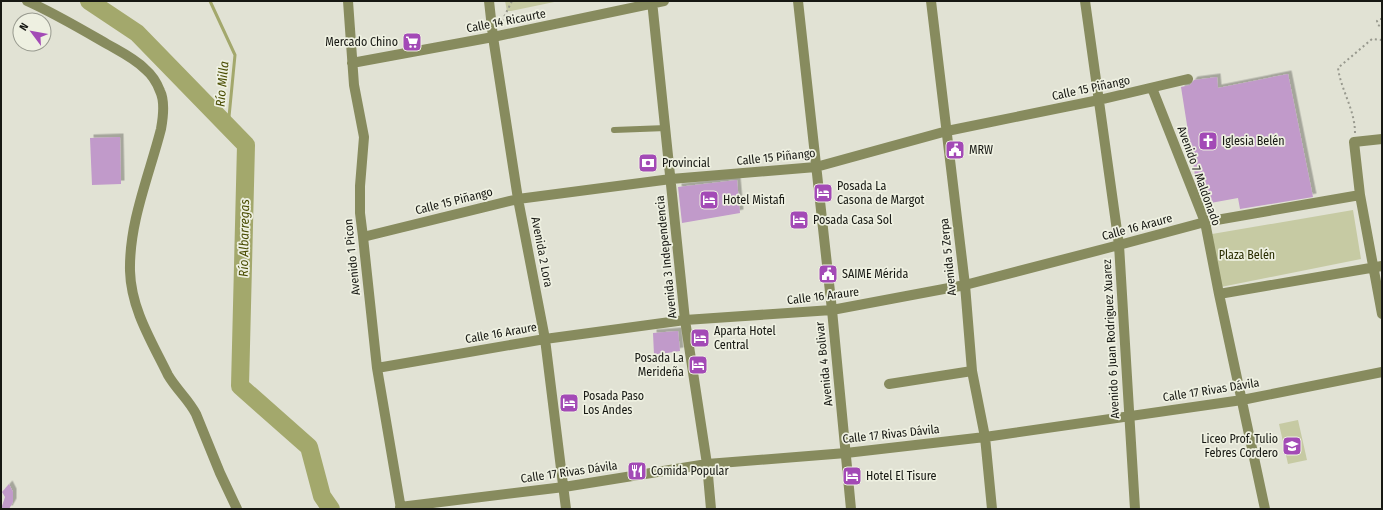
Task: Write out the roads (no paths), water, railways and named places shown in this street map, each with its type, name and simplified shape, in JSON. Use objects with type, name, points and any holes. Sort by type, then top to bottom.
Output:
[{"type":"street","points":[[27,1],[81,29],[126,55],[145,69],[161,93],[163,106],[161,128],[138,208],[132,241],[130,271],[132,293],[139,316],[168,375],[173,384],[192,406],[237,509]]},
{"type":"street","name":"Avenido 1 Picon","points":[[348,1],[355,94],[364,137],[360,186],[360,213],[377,368],[400,508]]},
{"type":"street","name":"Avenida 2 Lora","points":[[489,1],[493,37],[518,199],[545,339],[566,509]]},
{"type":"street","name":"Calle 14 Ricaurte","points":[[352,63],[493,37],[653,2],[664,1]]},
{"type":"street","name":"Avenida 4 Bolivar","points":[[798,1],[832,310],[851,509]]},
{"type":"street","name":"Avenida 5 Zerpa","points":[[931,1],[965,285],[972,371],[985,437],[992,509]]},
{"type":"street","name":"Avenido 6 Juan Rodriguez Xuarez","points":[[1085,1],[1119,245],[1135,509]]},
{"type":"street","name":"Avenida 3 Independencia","points":[[653,2],[685,320],[707,464],[711,509]]},
{"type":"street","name":"Calle 15 Piñango","points":[[363,237],[518,199],[671,179],[816,167],[947,132],[1099,100],[1188,79]]},
{"type":"street","name":"Avenido 7 Maldonado","points":[[1152,88],[1205,222],[1219,294],[1266,509]]},
{"type":"street","points":[[1382,138],[1354,142],[1360,195],[1378,267],[1382,314]]},
{"type":"street","name":"Calle 16 Araure","points":[[377,368],[545,339],[685,320],[832,310],[965,285],[1205,222],[1360,195]]},
{"type":"street","points":[[1219,294],[1378,267]]},
{"type":"street","points":[[889,384],[972,371]]},
{"type":"street","name":"Calle 17 Rivas Dávila","points":[[400,508],[564,487],[707,464],[846,453],[985,437],[1242,400],[1382,372]]},
{"type":"lane","points":[[614,130],[666,128]]},
{"type":"waterway","name":"Río Albarregas","points":[[89,1],[137,33],[246,145],[240,386],[309,447],[322,496],[331,509]]},
{"type":"waterway","name":"Río Milla","points":[[210,1],[235,55],[228,127]]},
{"type":"place","name":"Mercado Chino","points":[[412,42]]},
{"type":"place","name":"Iglesia Belén","points":[[1208,141]]},
{"type":"place","name":"MRW","points":[[955,150]]},
{"type":"place","name":"Provincial","points":[[648,163]]},
{"type":"place","name":"Posada La Casona de Margot","points":[[823,193]]},
{"type":"place","name":"Hotel Mistafi","points":[[709,200]]},
{"type":"place","name":"Posada Casa Sol","points":[[799,220]]},
{"type":"place","name":"SAIME Mérida","points":[[828,274]]},
{"type":"place","name":"Aparta Hotel Central","points":[[700,338]]},
{"type":"place","name":"Posada La Merideña","points":[[698,365]]},
{"type":"place","name":"Posada Paso Los Andes","points":[[569,403]]},
{"type":"place","name":"Liceo Prof. Tulio Febres Cordero","points":[[1292,446]]},
{"type":"place","name":"Comida Popular","points":[[637,471]]},
{"type":"place","name":"Hotel El Tisure","points":[[852,476]]},
{"type":"park label","name":"Plaza Belén","points":[[1247,255]]}]
